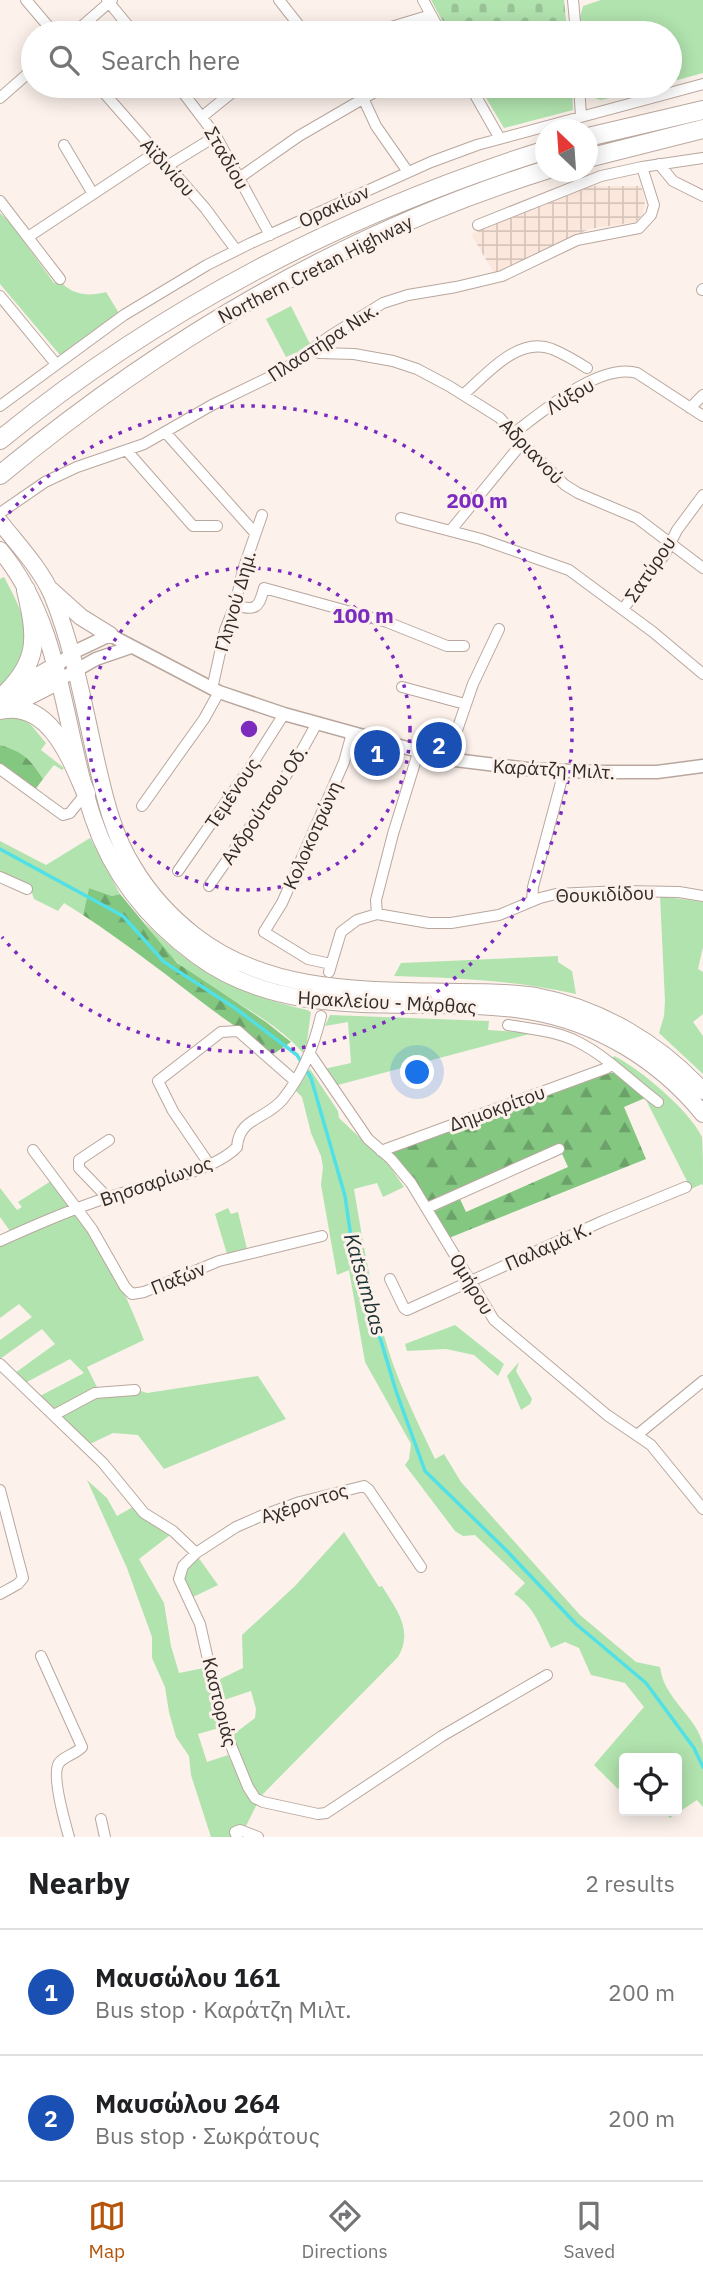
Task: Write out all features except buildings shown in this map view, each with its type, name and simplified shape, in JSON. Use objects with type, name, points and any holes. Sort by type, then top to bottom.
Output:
[{"type":"highway","points":[[598,134],[703,110]]},
{"type":"highway","points":[[598,155],[703,130]]},
{"type":"highway","name":"Northern Cretan Highway","points":[[0,440],[103,362],[178,313],[263,267],[424,193],[535,154]]},
{"type":"highway","name":"Northern Cretan Highway","points":[[0,475],[107,391],[250,298],[407,222],[472,195],[535,173]]},
{"type":"highway","points":[[1,702],[20,678],[33,652],[35,631],[26,590]]},
{"type":"highway","points":[[1,702],[57,673]]},
{"type":"highway","points":[[1,702],[26,710],[54,731],[86,793]]},
{"type":"main road","points":[[0,522],[48,586],[81,617],[110,635]]},
{"type":"main road","name":"Ηρακλείου - Μάρθας","points":[[0,551],[26,590],[39,620],[57,673],[93,818],[107,852],[135,898],[168,933],[197,957],[222,972],[264,990],[311,1001],[500,1008],[553,1016],[589,1028],[626,1048],[668,1078],[703,1114]]},
{"type":"main road","name":"Ηρακλείου - Μάρθας","points":[[48,586],[76,671],[110,811],[128,858],[168,911],[193,934],[213,949],[262,972],[310,985],[519,994],[569,1005],[610,1021],[653,1047],[674,1062],[703,1091]]},
{"type":"street","points":[[26,0],[44,21]]},
{"type":"street","points":[[279,0],[296,21]]},
{"type":"street","points":[[423,0],[434,21]]},
{"type":"street","points":[[87,21],[109,1],[125,21]]},
{"type":"street","points":[[575,1],[576,21]]},
{"type":"street","points":[[411,21],[431,15]]},
{"type":"street","points":[[2,92],[21,78]]},
{"type":"street","name":"Ορακίων","points":[[682,90],[703,84]]},
{"type":"street","name":"Αϊδινίου","points":[[108,98],[205,208],[236,250]]},
{"type":"street","name":"Σταδίου","points":[[188,98],[216,136],[270,235]]},
{"type":"street","points":[[202,116],[225,98]]},
{"type":"street","points":[[239,178],[299,136],[363,98],[376,126],[408,172]]},
{"type":"street","points":[[477,98],[499,138]]},
{"type":"street","points":[[580,98],[581,116]]},
{"type":"street","name":"Ορακίων","points":[[0,406],[124,315],[236,250],[408,172],[499,138],[650,98]]},
{"type":"street","points":[[167,166],[216,136]]},
{"type":"street","points":[[64,145],[93,194]]},
{"type":"street","points":[[29,237],[155,153]]},
{"type":"street","points":[[478,225],[593,179],[642,167],[703,158]]},
{"type":"street","points":[[659,164],[673,181],[703,196]]},
{"type":"street","name":"Πλαστήρα Νικ.","points":[[0,513],[23,495],[54,478],[77,467],[128,452],[212,405],[282,371],[359,317],[393,299],[502,276],[577,240],[641,226],[651,215],[654,205],[642,167]]},
{"type":"street","points":[[0,201],[60,279]]},
{"type":"street","points":[[0,296],[56,364]]},
{"type":"street","points":[[464,394],[507,357],[527,347],[552,349],[587,368]]},
{"type":"street","name":"Αδριανού","points":[[312,350],[319,354],[373,357],[402,363],[464,394],[494,412],[572,491],[631,515],[703,568]]},
{"type":"street","name":"Λύξου","points":[[514,433],[579,387],[626,371],[637,373],[703,416]]},
{"type":"street","points":[[690,408],[703,395]]},
{"type":"street","points":[[166,433],[255,533]]},
{"type":"street","points":[[451,530],[522,443]]},
{"type":"street","points":[[128,452],[193,526],[217,526]]},
{"type":"street","name":"Σατύρου","points":[[623,609],[665,554],[677,530],[703,495]]},
{"type":"street","name":"Γληνού Δημ.","points":[[142,806],[204,719],[215,690],[225,630],[236,605],[243,570],[262,514]]},
{"type":"street","points":[[401,517],[451,530],[565,567],[623,609],[703,674]]},
{"type":"street","points":[[236,605],[254,608],[261,601],[264,588],[387,622],[447,646],[464,646]]},
{"type":"street","points":[[447,760],[466,704],[499,629]]},
{"type":"street","points":[[57,673],[71,653],[110,635]]},
{"type":"street","name":"Καράτζη Μιλτ.","points":[[110,635],[215,690],[284,714],[447,760],[564,771],[648,772],[703,766]]},
{"type":"street","points":[[57,673],[76,671],[116,650],[131,647]]},
{"type":"street","points":[[402,687],[466,704]]},
{"type":"street","name":"Τεμένους","points":[[178,871],[284,714]]},
{"type":"street","name":"Ανδρούτσου Οδ.","points":[[209,886],[296,761],[317,723]]},
{"type":"street","name":"Κολοκοτρώνη","points":[[352,733],[344,762],[314,832],[282,903],[264,932],[308,959],[330,968],[338,939],[344,929],[357,920],[376,914]]},
{"type":"street","points":[[376,914],[379,887],[418,753]]},
{"type":"street","points":[[0,769],[63,815],[70,813],[86,793]]},
{"type":"street","points":[[532,901],[533,887],[564,771]]},
{"type":"street","points":[[0,877],[27,889]]},
{"type":"street","name":"Θουκιδίδου","points":[[376,914],[429,923],[451,923],[499,915],[556,894],[621,891],[679,892],[703,896]]},
{"type":"street","name":"Βησσαρίωνος","points":[[0,1241],[77,1208],[225,1157],[234,1150],[242,1128],[275,1109],[297,1079],[308,1057],[321,1016]]},
{"type":"street","points":[[508,1025],[554,1033],[577,1041],[658,1102]]},
{"type":"street","points":[[209,1164],[173,1111],[158,1083],[221,1032],[228,1030],[237,1031],[297,1079]]},
{"type":"street","name":"Ομήρου","points":[[308,1057],[358,1126],[401,1171],[427,1208],[490,1314],[505,1331],[607,1415],[651,1445],[703,1508]]},
{"type":"street","name":"Δημοκρίτου","points":[[381,1151],[607,1068],[611,1064]]},
{"type":"street","points":[[107,1197],[78,1164],[79,1160],[109,1140]]},
{"type":"street","points":[[427,1208],[559,1149]]},
{"type":"street","points":[[33,1150],[77,1208]]},
{"type":"street","name":"Παλαμά Κ.","points":[[390,1279],[405,1310],[603,1221],[686,1187]]},
{"type":"street","name":"Παξών","points":[[77,1208],[98,1237],[125,1287],[134,1294],[219,1261],[323,1236]]},
{"type":"street","points":[[0,1364],[110,1471],[144,1513],[173,1531],[196,1553]]},
{"type":"street","points":[[637,1436],[703,1381]]},
{"type":"street","points":[[54,1415],[95,1393],[135,1390]]},
{"type":"street","name":"Αχέροντος","points":[[196,1553],[236,1527],[261,1516],[300,1502],[365,1486],[421,1567]]},
{"type":"street","points":[[0,1490],[23,1578],[0,1594]]},
{"type":"street","name":"Καστοριάς","points":[[196,1553],[183,1566],[179,1578],[200,1624],[221,1721],[235,1761],[251,1793],[263,1802],[318,1814],[326,1813],[435,1740],[547,1675]]},
{"type":"street","points":[[41,1656],[82,1747],[61,1761],[57,1768],[61,1804],[69,1837]]},
{"type":"street","points":[[101,1818],[105,1837]]},
{"type":"street","points":[[237,1837],[235,1832],[240,1830],[258,1837]]},
{"type":"shaded area","points":[[592,186],[641,186],[645,200],[643,214],[636,222],[589,229],[495,275],[471,234]]},
{"type":"green space","points":[[431,0],[564,0],[566,21],[442,21]]},
{"type":"green space","points":[[601,0],[703,0],[703,73],[682,79],[682,21],[580,21],[583,6]]},
{"type":"green space","points":[[486,98],[572,98],[573,110],[504,128]]},
{"type":"green space","points":[[0,213],[9,221],[54,283],[63,284],[83,294],[106,292],[119,313],[60,355],[0,284]]},
{"type":"green space","points":[[291,306],[311,346],[286,357],[266,319]]},
{"type":"green space","points":[[4,577],[19,608],[26,634],[20,659],[0,688],[0,579]]},
{"type":"green space","points":[[18,717],[31,725],[46,743],[41,750],[64,768],[62,770],[54,765],[43,779],[26,757],[0,745],[0,720]]},
{"type":"green space","points":[[0,745],[15,750],[34,766],[43,779],[34,791],[0,763]]},
{"type":"green space","points":[[90,838],[120,894],[112,896],[89,888],[83,915],[64,903],[58,911],[34,899],[31,890],[0,874],[0,841],[46,865]]},
{"type":"green space","points":[[89,888],[112,896],[120,894],[177,963],[266,1022],[291,1042],[272,1055],[83,915]]},
{"type":"green space","points":[[660,896],[703,902],[703,947],[698,969],[703,972],[703,1014],[693,1022],[703,1036],[703,1074],[659,1033],[665,1001]]},
{"type":"green space","points":[[144,922],[183,956],[221,980],[262,998],[311,1011],[303,1053],[276,1028],[179,964]]},
{"type":"green space","points":[[558,956],[558,962],[572,971],[576,994],[508,983],[394,976],[401,963]]},
{"type":"green space","points":[[330,1015],[489,1021],[488,1030],[533,1033],[334,1086],[324,1069],[351,1063],[348,1022],[325,1026]]},
{"type":"green space","points":[[614,1056],[663,1091],[696,1127],[702,1137],[703,1186],[702,1184],[691,1189],[645,1098],[657,1108],[661,1101],[612,1059]]},
{"type":"green space","points":[[310,1069],[338,1111],[339,1118],[389,1165],[404,1187],[383,1197],[377,1183],[354,1189],[364,1250],[388,1349],[435,1459],[444,1454],[461,1482],[580,1615],[636,1662],[660,1667],[668,1689],[700,1735],[703,1745],[703,1807],[697,1800],[682,1810],[682,1753],[619,1753],[618,1789],[594,1765],[644,1707],[625,1683],[591,1675],[579,1648],[565,1642],[551,1648],[532,1611],[514,1594],[525,1583],[475,1535],[463,1536],[455,1531],[405,1465],[409,1459],[411,1444],[365,1362],[349,1270],[337,1275],[321,1185],[321,1156],[311,1133],[302,1097],[295,1090]]},
{"type":"green space","points":[[606,1072],[614,1073],[645,1098],[624,1107],[646,1159],[449,1238],[433,1212],[460,1199],[466,1212],[568,1167],[559,1147],[428,1203],[390,1152]]},
{"type":"green space","points":[[51,1181],[69,1206],[10,1231],[0,1217],[0,1188],[17,1210],[22,1207],[18,1202]]},
{"type":"green space","points":[[228,1208],[231,1214],[238,1212],[247,1249],[227,1254],[215,1214]]},
{"type":"green space","points":[[75,1214],[105,1254],[144,1340],[87,1367],[97,1387],[54,1410],[40,1396],[84,1373],[70,1359],[25,1383],[15,1373],[55,1344],[42,1329],[0,1359],[0,1340],[32,1317],[19,1304],[0,1318],[0,1246]]},
{"type":"green space","points":[[455,1325],[504,1364],[498,1376],[474,1355],[446,1349],[407,1351],[405,1344]]},
{"type":"green space","points":[[519,1362],[516,1371],[532,1399],[530,1404],[521,1410],[507,1376]]},
{"type":"green space","points":[[258,1376],[286,1419],[164,1469],[138,1435],[113,1433],[90,1444],[61,1415],[95,1396],[141,1391],[147,1393]]},
{"type":"green space","points":[[87,1480],[107,1498],[117,1516],[133,1507],[170,1535],[139,1559],[164,1603],[171,1646],[179,1673],[204,1668],[219,1728],[198,1734],[207,1762],[228,1755],[249,1798],[257,1804],[245,1828],[235,1837],[211,1837],[191,1775],[189,1756],[176,1737],[165,1687],[152,1658],[152,1637],[127,1568]]},
{"type":"green space","points":[[344,1532],[397,1611],[404,1629],[402,1647],[398,1657],[261,1796],[253,1787],[230,1737],[255,1718],[256,1709],[251,1691],[221,1701],[216,1681],[243,1668],[242,1635],[295,1586]]},
{"type":"green space","points":[[198,1557],[218,1585],[193,1597],[183,1575]]},
{"type":"waterway","name":"Katsambas","points":[[0,849],[123,916],[164,962],[235,1008],[297,1055],[311,1078],[345,1196],[352,1244],[396,1391],[425,1471],[506,1550],[576,1624],[646,1683],[694,1748],[703,1767]]},
{"type":"place","name":"Μαυσώλου 264","points":[[439,745]]},
{"type":"place","name":"Μαυσώλου 161","points":[[377,753]]}]
